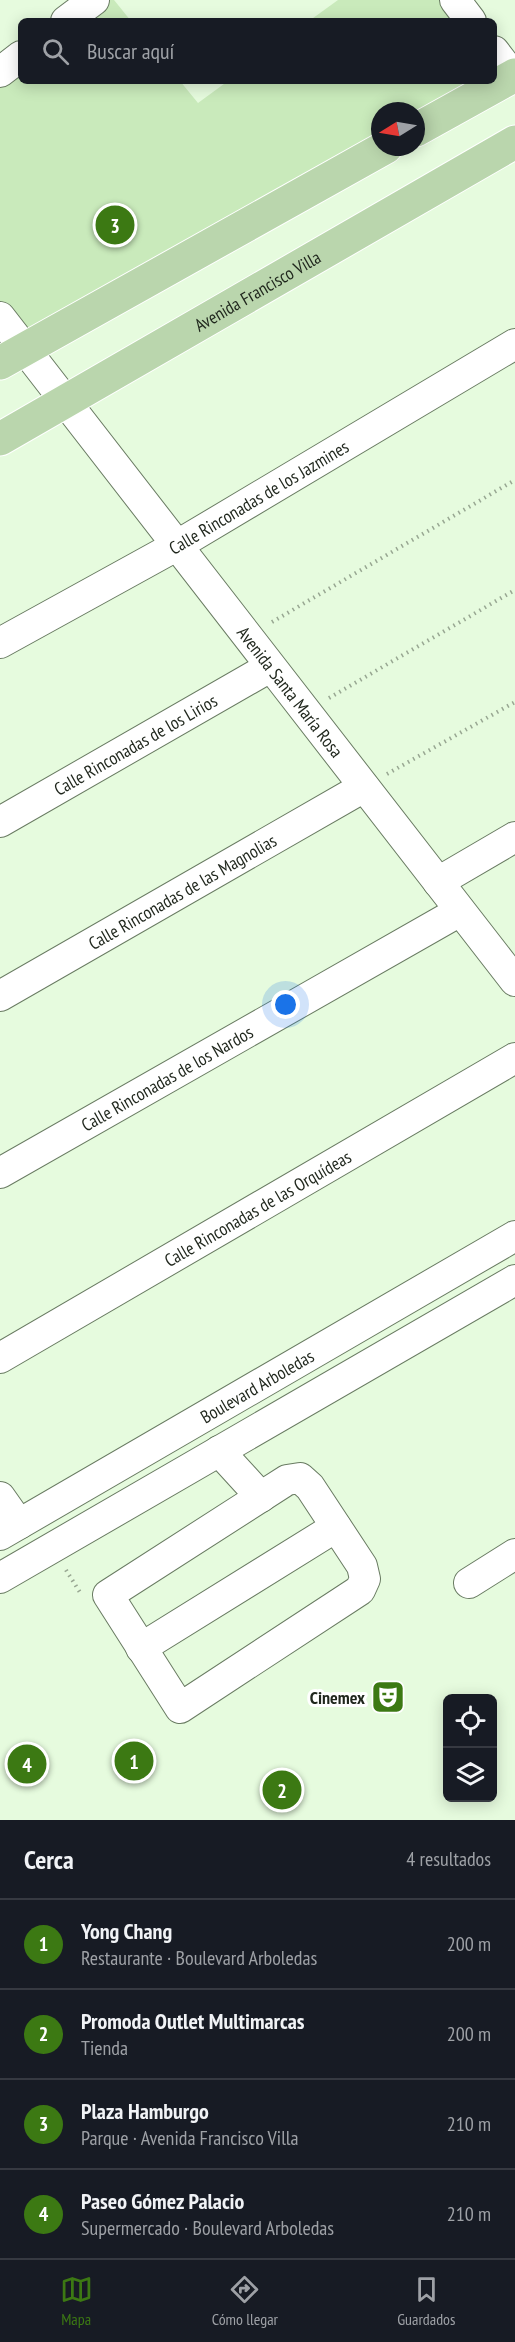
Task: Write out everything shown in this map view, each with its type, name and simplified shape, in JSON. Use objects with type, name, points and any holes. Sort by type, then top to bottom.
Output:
[{"type":"main road","points":[[425,124],[482,84]]},
{"type":"main road","name":"Avenida Francisco Villa","points":[[0,440],[515,142]]},
{"type":"main road","points":[[12,357],[371,155]]},
{"type":"street","points":[[70,18],[94,0]]},
{"type":"street","points":[[455,0],[469,18]]},
{"type":"street","points":[[0,72],[18,58]]},
{"type":"street","name":"Avenida Santa María Rosa","points":[[0,318],[12,357],[64,402],[515,981]]},
{"type":"street","name":"Calle Rinconadas de los Jazmines","points":[[0,643],[176,546],[515,344]]},
{"type":"street","name":"Calle Rinconadas de los Lirios","points":[[0,822],[270,667]]},
{"type":"street","name":"Calle Rinconadas de las Magnolias","points":[[0,996],[364,787]]},
{"type":"street","points":[[438,882],[515,837]]},
{"type":"street","name":"Calle Rinconadas de los Nardos","points":[[0,1173],[460,911]]},
{"type":"street","name":"Calle Rinconadas de las Orquídeas","points":[[0,1358],[515,1058]]},
{"type":"street","name":"Boulevard Arboledas","points":[[10,1529],[515,1236]]},
{"type":"street","name":"Boulevard Arboledas","points":[[0,1578],[515,1280]]},
{"type":"street","points":[[229,1446],[268,1492]]},
{"type":"street","points":[[300,1478],[310,1487],[362,1566],[365,1579],[360,1590],[180,1708],[108,1595],[268,1492],[286,1480],[300,1478]]},
{"type":"street","points":[[0,1497],[10,1529]]},
{"type":"street","points":[[141,1648],[336,1527]]},
{"type":"street","points":[[470,1583],[515,1554]]},
{"type":"path","points":[[247,637],[515,480]]},
{"type":"path","points":[[305,712],[515,590]]},
{"type":"path","points":[[364,787],[515,702]]},
{"type":"path","points":[[52,1548],[83,1598]]},
{"type":"green space","points":[[106,0],[114,0],[129,18],[82,18]]},
{"type":"green space","points":[[338,0],[441,0],[453,18],[313,18]]},
{"type":"green space","points":[[18,65],[18,84],[182,84],[198,103],[224,84],[475,84],[425,113],[425,102],[371,102],[371,143],[24,343],[0,311],[0,79]]},
{"type":"place","name":"Plaza Hamburgo","points":[[115,225]]},
{"type":"place","name":"Cinemex","points":[[388,1697]]},
{"type":"place","name":"Yong Chang","points":[[134,1761]]},
{"type":"place","name":"Paseo Gómez Palacio","points":[[27,1764]]},
{"type":"place","name":"Promoda Outlet Multimarcas","points":[[282,1790]]}]
